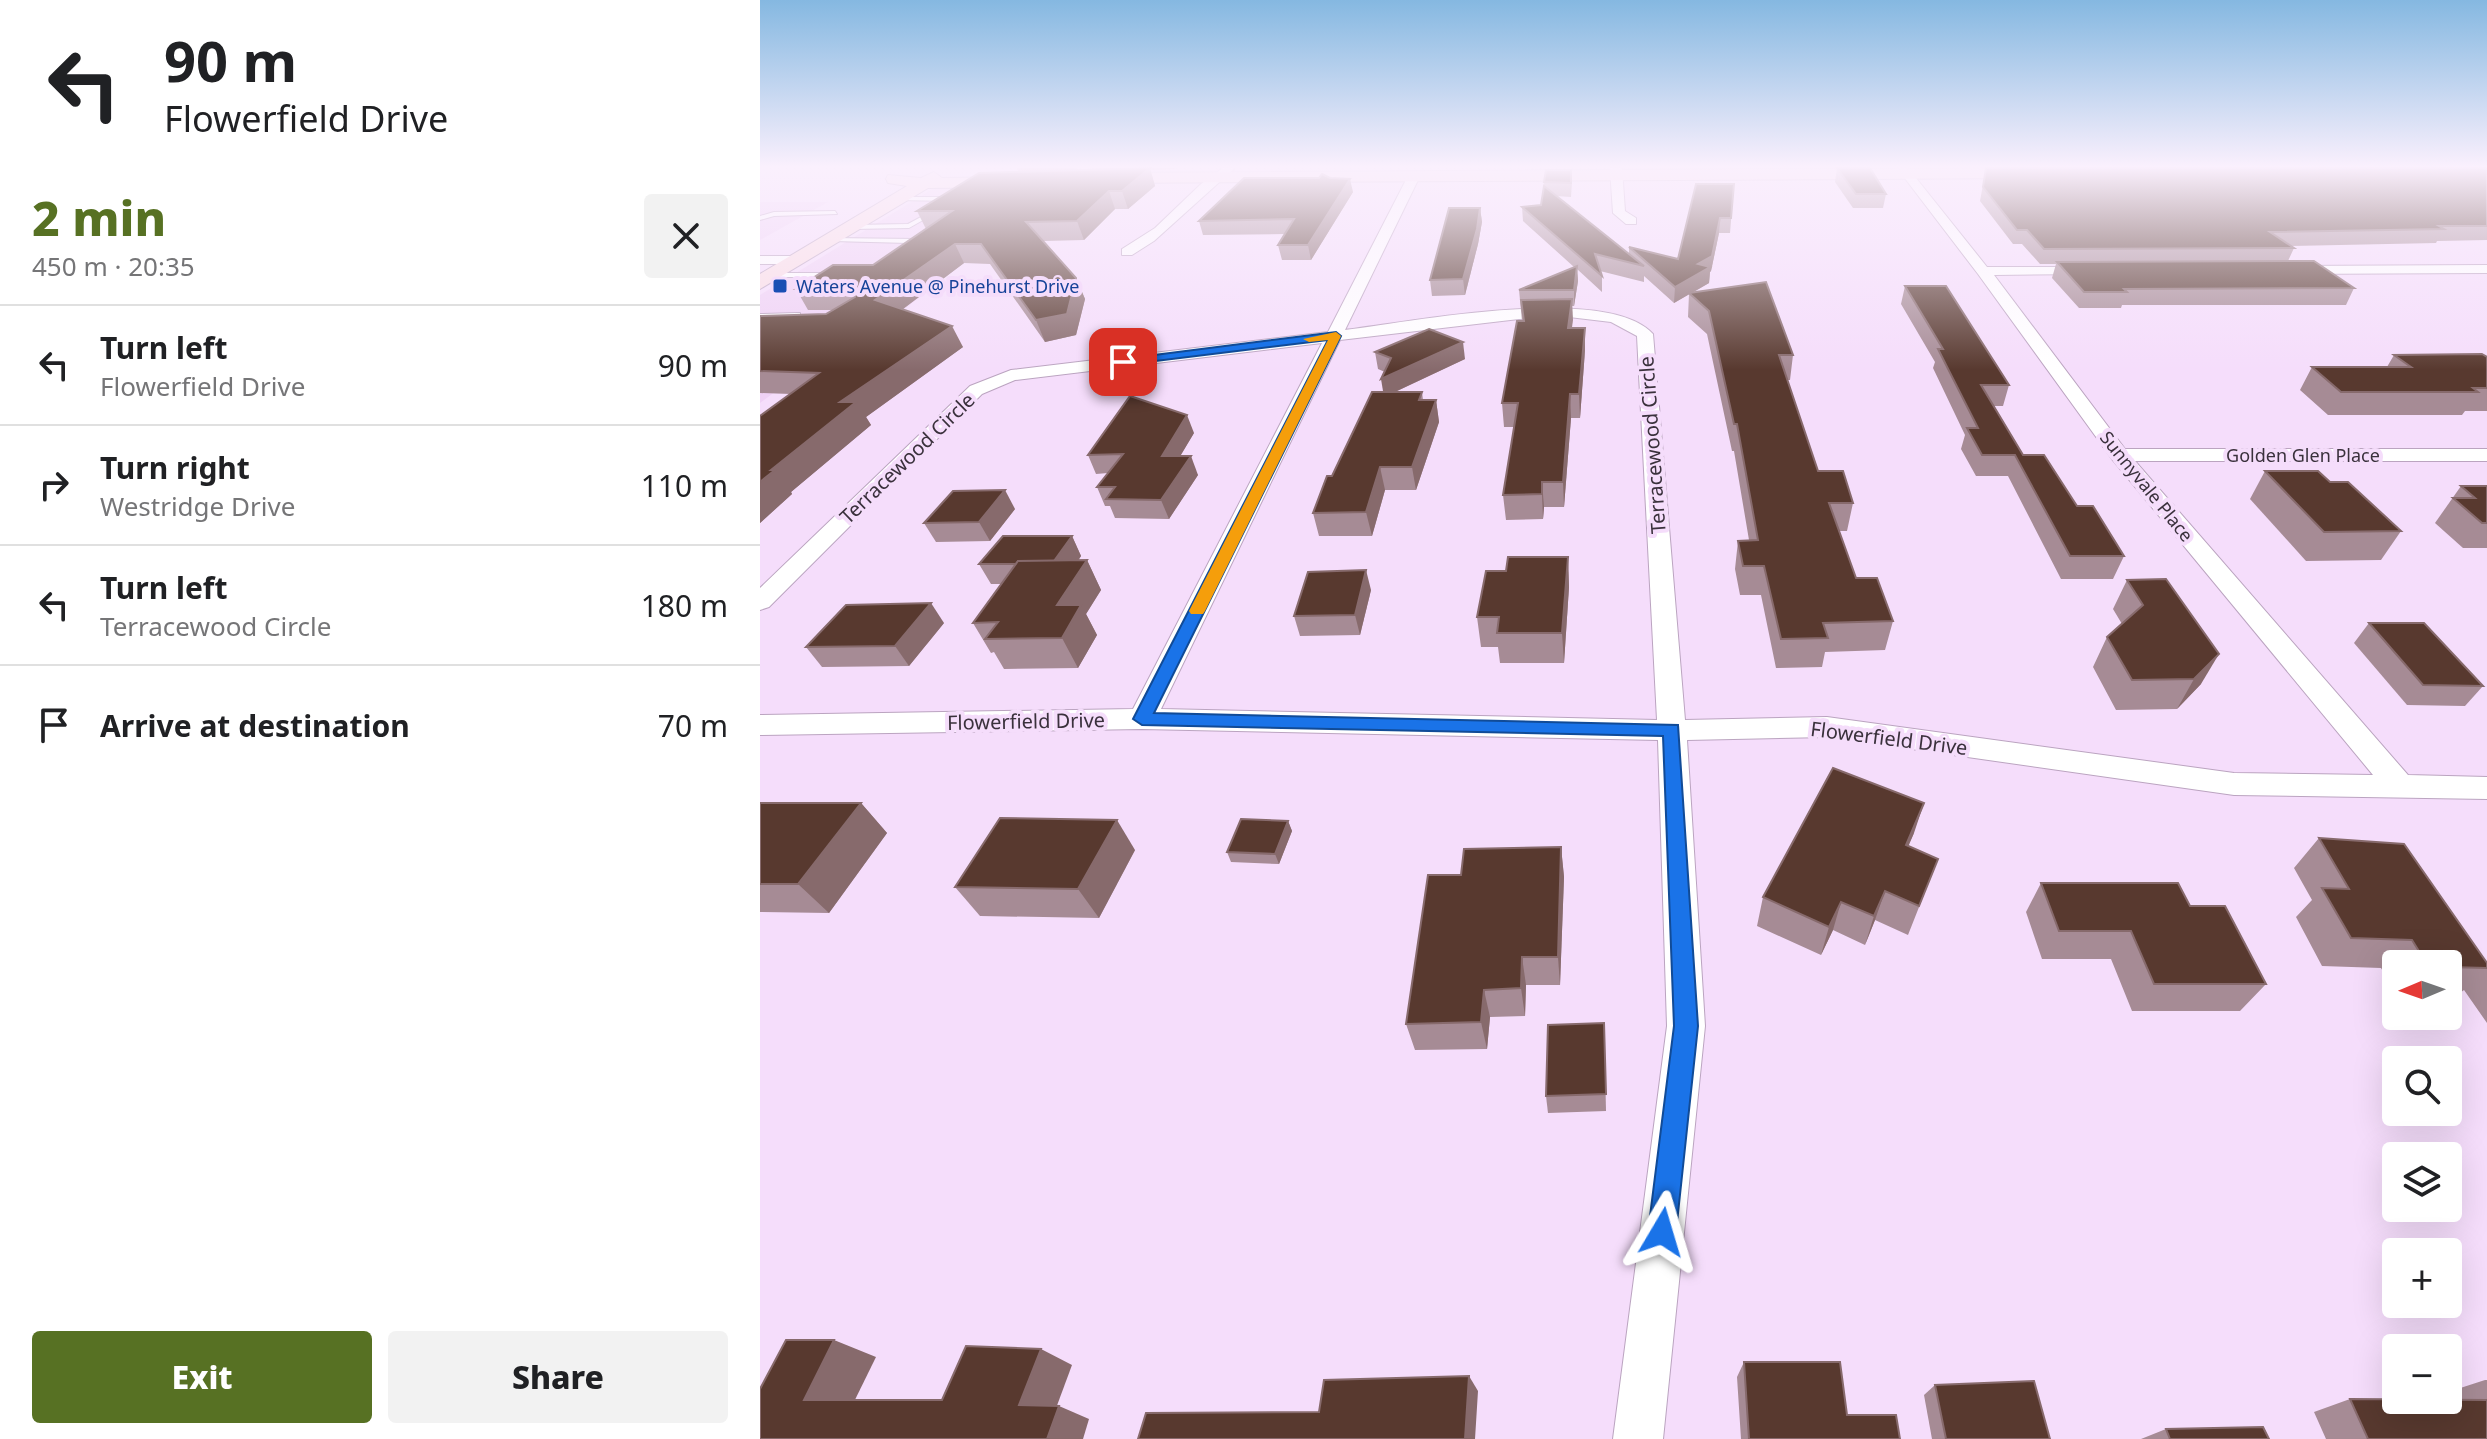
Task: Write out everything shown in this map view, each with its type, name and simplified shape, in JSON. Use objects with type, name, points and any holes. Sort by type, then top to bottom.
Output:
[{"type":"street","points":[[763,269],[796,235]]},
{"type":"street","points":[[763,269],[797,260],[838,235]]},
{"type":"street","points":[[1127,252],[1155,235]]},
{"type":"street","points":[[1142,719],[1385,235]]},
{"type":"street","name":"Sunnyvale Place","points":[[1955,235],[2119,455],[2401,788]]},
{"type":"street","points":[[2267,270],[2487,269]]},
{"type":"street","points":[[1983,271],[2109,270]]},
{"type":"street","name":"Terracewood Circle","points":[[760,602],[976,390],[1011,375],[1519,314],[1584,313],[1628,321],[1645,334],[1672,730],[1686,1026],[1638,1439]]},
{"type":"street","name":"Golden Glen Place","points":[[2119,455],[2487,455]]},
{"type":"street","name":"Flowerfield Drive","points":[[760,725],[1142,719],[1672,730],[1827,727],[2234,784],[2487,788]]},
{"type":"lane","points":[[832,239],[916,241],[893,258]]},
{"type":"lane","points":[[763,269],[842,275]]},
{"type":"lane","points":[[761,316],[805,315]]},
{"type":"shaded area","points":[[857,235],[999,235],[884,325],[864,326],[760,403],[760,295]]},
{"type":"building","points":[[917,235],[1038,235],[1076,278],[1067,314],[1036,320],[981,244],[955,244],[875,300],[952,326],[840,402],[856,402],[760,482],[760,416],[819,373],[760,371],[760,316],[826,314],[855,297],[855,289],[796,289],[833,265],[873,265]]},
{"type":"building","points":[[1284,235],[1314,235],[1308,245],[1278,245]]},
{"type":"building","points":[[1442,235],[1475,235],[1463,279],[1430,280]]},
{"type":"building","points":[[1555,235],[1605,235],[1644,266],[1595,254],[1602,276]]},
{"type":"building","points":[[1684,235],[1716,235],[1712,256],[1698,264],[1710,267],[1675,287],[1629,247],[1678,259]]},
{"type":"building","points":[[2032,235],[2275,235],[2294,248],[2044,249]]},
{"type":"building","points":[[2314,261],[2354,288],[2124,289],[2127,292],[2084,292],[2057,262]]},
{"type":"building","points":[[1577,266],[1574,290],[1519,290]]},
{"type":"building","points":[[1766,282],[1793,355],[1779,355],[1818,471],[1843,471],[1853,503],[1829,503],[1856,578],[1877,578],[1893,621],[1823,623],[1828,638],[1781,639],[1764,566],[1743,566],[1738,541],[1758,540],[1737,424],[1734,424],[1709,311],[1689,293]]},
{"type":"building","points":[[1905,286],[1946,286],[2009,385],[1981,385],[2023,455],[2044,455],[2077,506],[2093,506],[2124,556],[2070,556],[2015,455],[1982,455],[1967,428],[1978,428],[1938,349],[1943,349]]},
{"type":"building","points":[[1572,299],[1568,328],[1585,328],[1579,394],[1570,394],[1563,482],[1542,482],[1542,494],[1503,495],[1518,403],[1502,403],[1517,321],[1524,321],[1521,300]]},
{"type":"building","points":[[1429,329],[1463,342],[1381,379],[1391,358],[1375,352]]},
{"type":"building","points":[[2482,354],[2487,357],[2487,388],[2473,388],[2478,392],[2341,392],[2312,367],[2411,367],[2394,355]]},
{"type":"building","points":[[1372,392],[1422,392],[1419,400],[1436,400],[1412,467],[1380,467],[1366,512],[1313,513],[1327,476],[1332,476]]},
{"type":"building","points":[[1130,396],[1187,415],[1162,456],[1191,456],[1161,500],[1106,499],[1115,487],[1097,487],[1123,454],[1088,455]]},
{"type":"building","points":[[2265,471],[2318,471],[2330,482],[2348,482],[2401,531],[2324,532]]},
{"type":"building","points":[[2461,486],[2487,486],[2487,523],[2482,523],[2453,498],[2475,498]]},
{"type":"building","points":[[1005,490],[979,522],[924,523],[953,491]]},
{"type":"building","points":[[1003,536],[1072,536],[1054,561],[979,564]]},
{"type":"building","points":[[1508,557],[1568,557],[1562,633],[1497,633],[1499,617],[1477,617],[1486,571],[1506,571]]},
{"type":"building","points":[[1087,560],[1057,605],[1081,605],[1062,638],[985,639],[998,622],[973,623],[1018,561]]},
{"type":"building","points":[[1366,570],[1355,615],[1294,616],[1308,572]]},
{"type":"building","points":[[2166,579],[2219,654],[2194,679],[2132,680],[2107,637],[2143,605],[2127,580]]},
{"type":"building","points":[[931,603],[895,646],[806,647],[846,605]]},
{"type":"building","points":[[2369,623],[2424,623],[2483,686],[2423,685]]},
{"type":"building","points":[[1833,768],[1924,803],[1906,845],[1938,859],[1919,906],[1885,891],[1874,916],[1841,902],[1829,927],[1763,897]]},
{"type":"building","points":[[760,803],[861,803],[798,884],[760,884]]},
{"type":"building","points":[[1000,818],[1117,820],[1078,889],[955,887]]},
{"type":"building","points":[[1241,819],[1288,821],[1275,854],[1227,852]]},
{"type":"building","points":[[2319,838],[2404,844],[2487,963],[2487,968],[2462,967],[2462,950],[2418,950],[2412,940],[2351,938],[2322,888],[2349,889]]},
{"type":"building","points":[[1561,847],[1558,957],[1522,957],[1521,988],[1484,990],[1481,1022],[1406,1024],[1428,875],[1461,875],[1464,849]]},
{"type":"building","points":[[2041,883],[2178,883],[2190,906],[2225,906],[2266,984],[2154,984],[2131,931],[2059,931]]},
{"type":"building","points":[[1604,1023],[1606,1094],[1546,1096],[1548,1025]]},
{"type":"building","points":[[786,1340],[834,1340],[804,1400],[942,1400],[966,1346],[1041,1349],[1019,1405],[1059,1406],[1047,1439],[760,1439],[760,1389]]},
{"type":"building","points":[[1744,1362],[1840,1362],[1847,1415],[1896,1415],[1900,1439],[1749,1439]]},
{"type":"building","points":[[1469,1376],[1465,1439],[1138,1439],[1146,1413],[1319,1412],[1324,1380]]},
{"type":"building","points":[[2034,1381],[2050,1439],[1946,1439],[1935,1385]]},
{"type":"building","points":[[2350,1399],[2382,1399],[2382,1414],[2462,1414],[2462,1400],[2487,1400],[2487,1439],[2368,1439]]},
{"type":"building","points":[[2263,1427],[2269,1439],[2170,1439],[2166,1429]]},
{"type":"slow traffic","points":[[1197,611],[1336,336],[1309,339]]},
{"type":"place","name":"Waters Avenue @ Pinehurst Drive","points":[[780,286]]},
{"type":"route","points":[[1123,362],[1336,336],[1142,719],[1672,730],[1686,1026],[1662,1232]]}]
